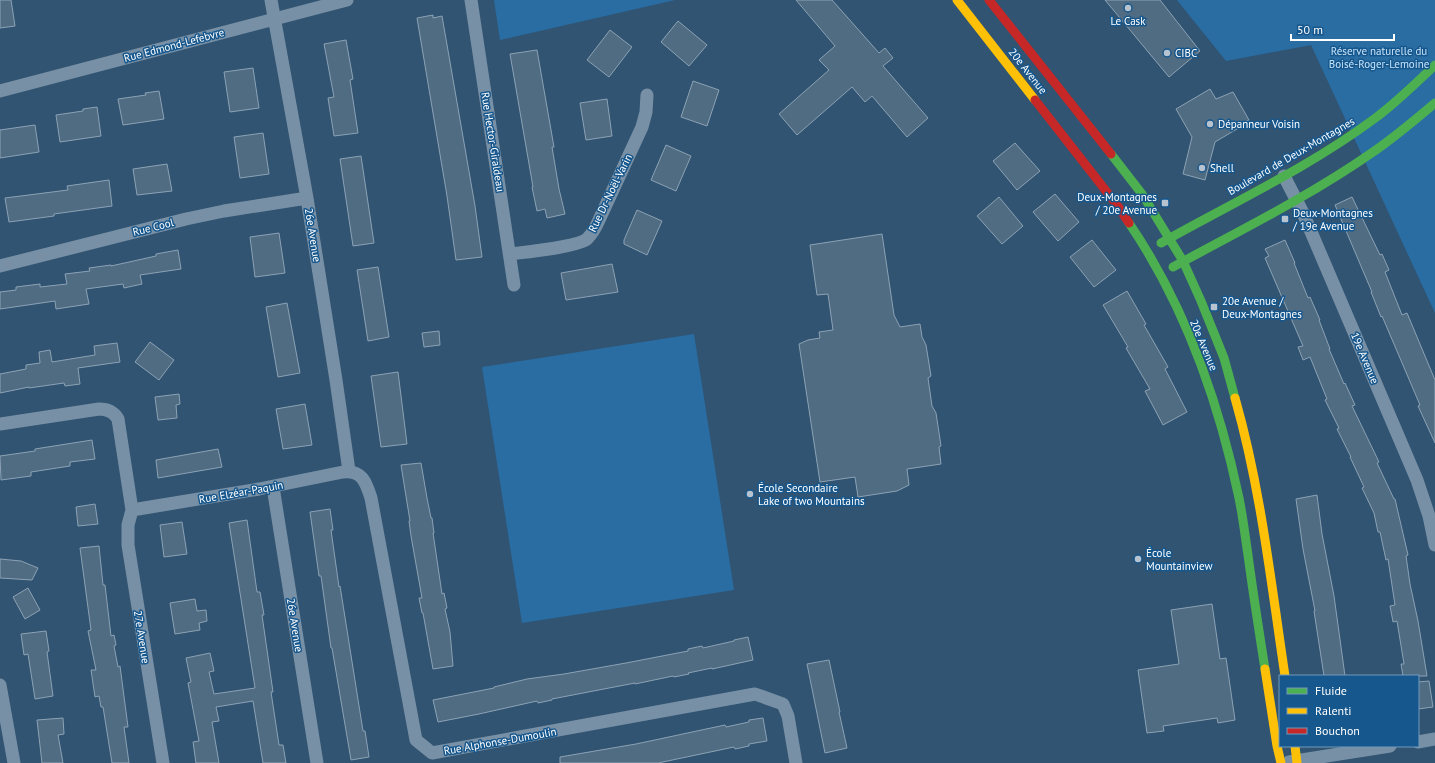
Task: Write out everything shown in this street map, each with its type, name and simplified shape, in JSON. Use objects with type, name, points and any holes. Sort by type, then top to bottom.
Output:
[{"type":"street","name":"26e Avenue","points":[[271,0],[307,198],[349,472]]},
{"type":"street","name":"Rue Edmond-Lefebvre","points":[[0,90],[348,0]]},
{"type":"street","name":"Rue Hector-Giraldeau","points":[[471,0],[514,285]]},
{"type":"street","name":"20e Avenue","points":[[957,0],[1106,190],[1148,251],[1196,353],[1212,398],[1231,464],[1239,499],[1276,746],[1281,763]]},
{"type":"street","name":"20e Avenue","points":[[989,0],[1135,184],[1183,261],[1207,314],[1224,358],[1245,432],[1256,485],[1285,675]]},
{"type":"street","name":"Boulevard de Deux-Montagnes","points":[[1148,251],[1284,176],[1345,140],[1367,125],[1404,95],[1435,65]]},
{"type":"street","name":"Rue Dr-Noël-Varin","points":[[510,254],[572,245],[586,239],[591,234],[642,127],[646,112],[647,95]]},
{"type":"street","points":[[1160,274],[1333,179],[1377,151],[1435,103]]},
{"type":"street","name":"19e Avenue","points":[[1284,176],[1297,200],[1417,480],[1429,516],[1435,545]]},
{"type":"street","name":"Rue Cool","points":[[0,266],[205,214],[307,198]]},
{"type":"street","points":[[0,424],[93,410],[104,409],[113,412],[118,419],[132,510]]},
{"type":"street","name":"Rue Elzéar-Paquin","points":[[132,510],[273,487],[349,472]]},
{"type":"street","name":"Rue Alphonse-Dumoulin","points":[[349,472],[359,475],[364,480],[368,489],[416,740],[432,753],[755,694],[783,704],[788,716],[796,763]]},
{"type":"street","name":"26e Avenue","points":[[273,487],[317,763]]},
{"type":"street","name":"27e Avenue","points":[[132,510],[127,530],[128,546],[163,763]]},
{"type":"street","points":[[0,685],[14,763]]},
{"type":"street","points":[[1419,742],[1435,739]]},
{"type":"street","points":[[1296,747],[1297,762]]},
{"type":"street","points":[[1281,763],[1297,762],[1384,747]]},
{"type":"green space","points":[[494,0],[675,0],[500,40]]},
{"type":"green space","name":"Réserve naturelle du Boisé-Roger-Lemoine","points":[[1177,0],[1435,0],[1435,313],[1311,45],[1226,61]]},
{"type":"green space","points":[[694,334],[734,590],[522,623],[482,367]]},
{"type":"building","points":[[0,0],[11,0],[15,26],[0,28]]},
{"type":"building","points":[[796,0],[832,0],[879,53],[885,48],[893,58],[883,66],[928,118],[907,137],[872,96],[865,102],[852,87],[797,135],[779,114],[829,70],[819,60],[835,46]]},
{"type":"building","points":[[1105,0],[1160,0],[1200,51],[1169,77]]},
{"type":"building","points":[[433,15],[433,18],[442,16],[475,206],[482,257],[456,260],[447,196],[417,18]]},
{"type":"building","points":[[678,21],[707,45],[689,66],[661,42]]},
{"type":"building","points":[[610,30],[632,47],[609,77],[587,60]]},
{"type":"building","points":[[346,40],[353,79],[350,80],[358,133],[334,136],[328,98],[334,97],[324,44]]},
{"type":"building","points":[[537,50],[554,147],[552,147],[559,189],[565,214],[547,218],[545,209],[537,211],[510,54]]},
{"type":"building","points":[[253,68],[259,108],[230,112],[224,72]]},
{"type":"building","points":[[693,81],[719,90],[707,126],[681,117]]},
{"type":"building","points":[[1210,89],[1216,99],[1233,92],[1249,120],[1241,124],[1242,126],[1215,142],[1205,180],[1183,174],[1192,137],[1176,109]]},
{"type":"building","points":[[159,91],[164,119],[123,125],[118,99],[146,95],[145,93]]},
{"type":"building","points":[[607,99],[612,136],[586,140],[580,103]]},
{"type":"building","points":[[97,107],[101,136],[60,142],[56,115],[83,111],[83,109]]},
{"type":"building","points":[[35,125],[39,152],[0,158],[0,130]]},
{"type":"building","points":[[263,133],[269,174],[240,178],[234,137]]},
{"type":"building","points":[[1015,143],[1040,171],[1017,190],[993,161]]},
{"type":"building","points":[[666,145],[691,156],[676,191],[651,180]]},
{"type":"building","points":[[361,156],[374,243],[353,246],[340,159]]},
{"type":"building","points":[[167,164],[172,191],[137,195],[133,169]]},
{"type":"building","points":[[109,180],[112,206],[9,222],[5,198],[68,190],[67,186]]},
{"type":"building","points":[[1055,194],[1079,222],[1058,241],[1033,212]]},
{"type":"building","points":[[999,197],[1023,226],[1002,244],[977,216]]},
{"type":"building","points":[[1352,197],[1380,255],[1382,254],[1389,270],[1385,272],[1402,315],[1407,313],[1435,380],[1435,443],[1418,406],[1420,405],[1382,316],[1381,317],[1335,205]]},
{"type":"building","points":[[637,210],[662,221],[647,255],[624,244],[624,240]]},
{"type":"building","points":[[279,233],[285,273],[255,277],[250,237]]},
{"type":"building","points":[[882,234],[894,315],[900,327],[920,324],[922,337],[926,345],[931,376],[928,378],[932,406],[936,413],[941,446],[939,447],[941,464],[907,469],[909,485],[897,491],[858,497],[855,477],[820,482],[799,344],[808,340],[820,338],[819,332],[833,330],[828,294],[817,295],[810,245]]},
{"type":"building","points":[[1092,240],[1116,270],[1094,287],[1070,257]]},
{"type":"building","points":[[1285,240],[1308,298],[1310,297],[1320,320],[1329,349],[1355,405],[1352,406],[1379,462],[1377,463],[1395,499],[1408,555],[1406,556],[1410,584],[1427,676],[1403,675],[1401,664],[1404,664],[1397,621],[1393,622],[1390,606],[1395,605],[1388,559],[1386,560],[1374,513],[1362,488],[1364,487],[1351,457],[1337,429],[1339,428],[1325,400],[1327,399],[1310,357],[1303,360],[1298,347],[1303,346],[1265,258],[1269,256],[1265,249]]},
{"type":"building","points":[[178,250],[181,269],[140,275],[142,284],[124,288],[123,284],[86,289],[89,304],[56,309],[55,301],[0,309],[0,292],[16,290],[16,287],[40,284],[40,287],[67,284],[65,274],[90,271],[89,268],[111,266],[156,256],[156,254]]},
{"type":"building","points":[[612,264],[618,292],[566,300],[561,273]]},
{"type":"building","points":[[378,267],[389,337],[368,341],[357,270]]},
{"type":"building","points":[[1127,291],[1168,367],[1165,369],[1187,412],[1163,425],[1145,391],[1150,389],[1126,348],[1128,347],[1103,305]]},
{"type":"building","points":[[287,303],[300,373],[278,377],[266,307]]},
{"type":"building","points":[[439,331],[440,345],[424,347],[422,333]]},
{"type":"building","points":[[150,342],[174,360],[159,380],[135,362]]},
{"type":"building","points":[[117,343],[120,362],[78,368],[80,384],[65,386],[64,383],[29,387],[0,393],[0,374],[26,369],[26,365],[40,363],[39,352],[50,350],[52,362],[95,355],[94,346]]},
{"type":"building","points":[[398,372],[407,444],[381,447],[371,376]]},
{"type":"building","points":[[179,394],[180,404],[176,405],[177,418],[158,420],[155,397]]},
{"type":"building","points":[[305,404],[312,445],[283,449],[276,409]]},
{"type":"building","points":[[92,440],[95,459],[70,462],[70,466],[31,472],[31,476],[1,480],[0,456]]},
{"type":"building","points":[[218,449],[222,467],[158,478],[156,460]]},
{"type":"building","points":[[421,463],[432,518],[442,594],[444,593],[447,608],[445,609],[450,632],[453,666],[433,669],[419,598],[422,598],[401,465]]},
{"type":"building","points":[[1317,495],[1322,534],[1334,596],[1345,675],[1324,675],[1315,611],[1303,549],[1296,499]]},
{"type":"building","points":[[95,504],[98,524],[78,526],[76,507]]},
{"type":"building","points":[[330,509],[333,530],[331,530],[339,587],[340,586],[363,731],[365,731],[369,757],[351,760],[331,648],[321,576],[319,576],[310,512]]},
{"type":"building","points":[[247,520],[257,592],[260,592],[264,615],[262,615],[279,745],[283,745],[286,763],[263,763],[253,701],[216,707],[219,721],[212,722],[219,763],[196,763],[193,742],[199,741],[188,683],[191,682],[186,658],[210,653],[214,671],[209,672],[214,694],[255,688],[229,523]]},
{"type":"building","points":[[182,522],[187,554],[164,557],[160,525]]},
{"type":"building","points":[[99,546],[111,636],[114,635],[116,645],[114,646],[118,667],[120,666],[128,727],[124,727],[129,763],[112,763],[103,707],[101,707],[99,696],[95,697],[91,670],[96,670],[88,631],[91,630],[80,548]]},
{"type":"building","points":[[0,559],[21,561],[38,568],[32,580],[0,578]]},
{"type":"building","points":[[28,588],[40,610],[25,619],[13,597]]},
{"type":"building","points":[[195,599],[197,611],[206,610],[207,621],[199,623],[200,630],[175,634],[170,603]]},
{"type":"building","points":[[1212,604],[1220,659],[1226,658],[1235,720],[1218,723],[1217,718],[1163,726],[1164,731],[1147,733],[1138,670],[1179,664],[1171,610]]},
{"type":"building","points":[[46,631],[49,651],[47,652],[53,696],[35,699],[28,654],[24,655],[21,634]]},
{"type":"building","points":[[748,637],[753,660],[538,703],[537,701],[438,722],[433,700],[494,688],[527,679],[626,663],[688,651],[688,649],[702,646],[703,648]]},
{"type":"building","points":[[829,660],[847,748],[825,753],[807,664]]},
{"type":"building","points":[[1429,681],[1433,707],[1419,709],[1419,682]]},
{"type":"building","points":[[63,718],[64,734],[58,735],[63,763],[42,763],[37,720]]},
{"type":"building","points":[[763,718],[767,741],[749,744],[749,746],[735,749],[734,747],[658,763],[560,763],[560,757],[636,744],[725,725],[726,727],[749,722],[749,720]]},
{"type":"traffic: fast","points":[[1161,243],[1296,169],[1349,137],[1390,106],[1435,65]]},
{"type":"traffic: fast","points":[[1173,267],[1275,212],[1349,168],[1405,128],[1435,103]]},
{"type":"traffic: fast","points":[[1111,154],[1142,194],[1183,261],[1224,358],[1235,398]]},
{"type":"traffic: fast","points":[[1129,223],[1149,254],[1183,321],[1197,355],[1221,426],[1231,462],[1244,526],[1265,669]]},
{"type":"traffic: slow","points":[[957,0],[1035,100]]},
{"type":"traffic: slow","points":[[1235,398],[1259,501],[1285,675]]},
{"type":"traffic: slow","points":[[1265,669],[1281,763]]},
{"type":"traffic: slow","points":[[1295,747],[1297,763]]},
{"type":"traffic: jam","points":[[989,0],[1111,154]]},
{"type":"traffic: jam","points":[[1035,100],[1117,205],[1129,223]]},
{"type":"place","name":"Le Cask","points":[[1128,8]]},
{"type":"place","name":"CIBC","points":[[1167,53]]},
{"type":"place","name":"Dépanneur Voisin","points":[[1210,124]]},
{"type":"place","name":"Shell","points":[[1202,168]]},
{"type":"place","name":"Deux-Montagnes / 20e Avenue","points":[[1165,203]]},
{"type":"place","name":"Deux-Montagnes / 19e Avenue","points":[[1285,219]]},
{"type":"place","name":"20e Avenue / Deux-Montagnes","points":[[1214,307]]},
{"type":"place","name":"École Secondaire Lake of two Mountains","points":[[750,494]]},
{"type":"place","name":"École Mountainview","points":[[1138,559]]}]
